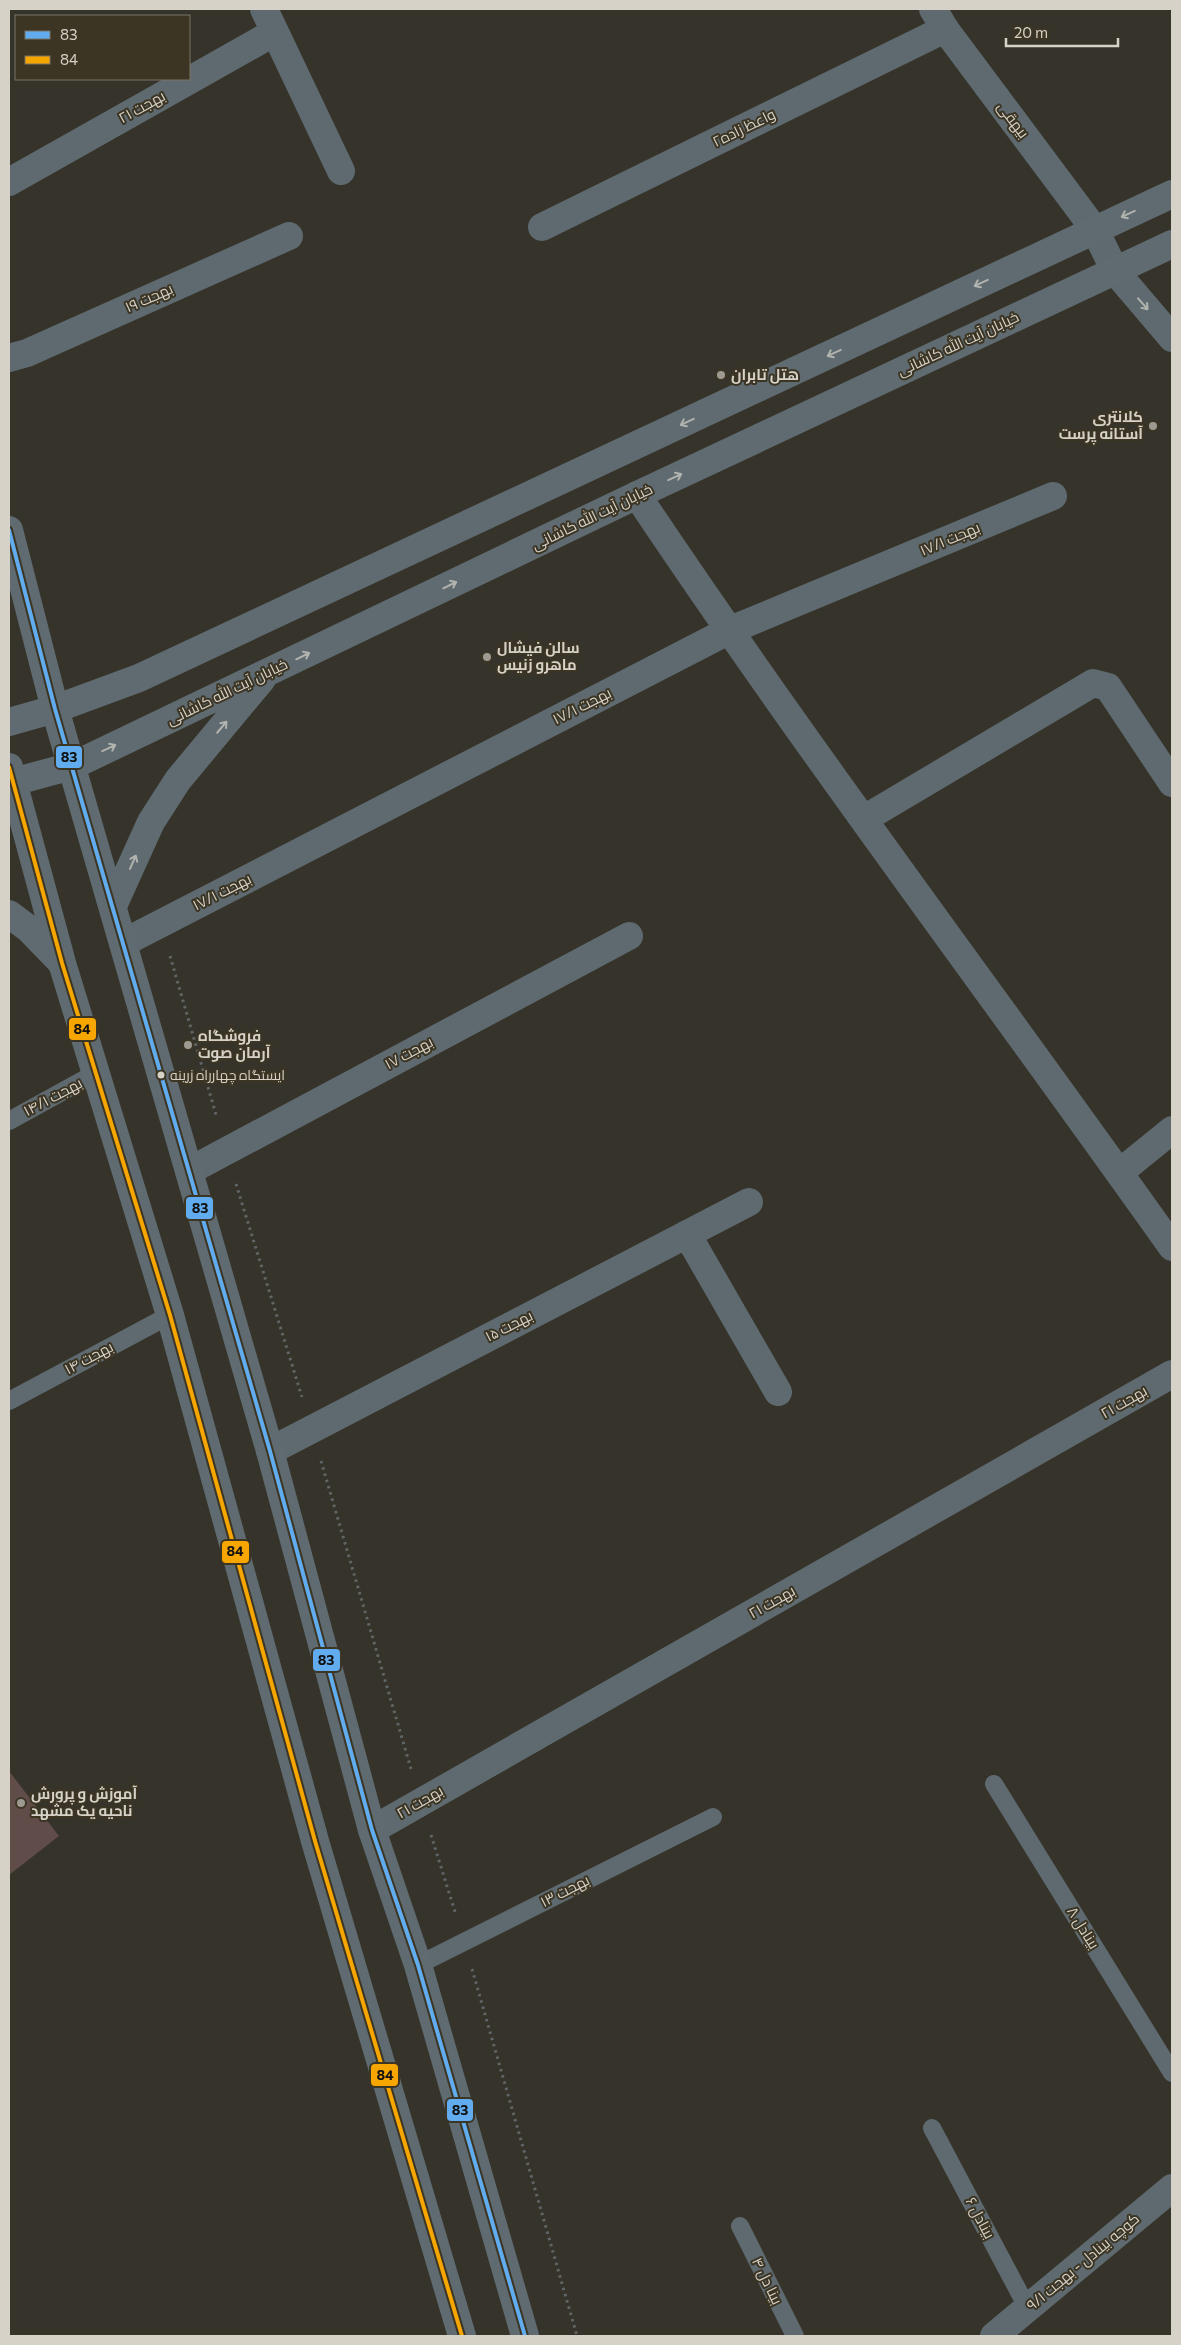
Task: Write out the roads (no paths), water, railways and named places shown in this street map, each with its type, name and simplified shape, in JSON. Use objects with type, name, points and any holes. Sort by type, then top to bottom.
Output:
[{"type":"main road","points":[[9,722],[56,709],[139,678],[1172,194]]},
{"type":"main road","name":"خیابان آیت الله کاشانی","points":[[10,777],[72,766],[637,495],[1172,244]]},
{"type":"main road","points":[[9,530],[72,766],[270,1451],[372,1830],[418,1965],[525,2336]]},
{"type":"main road","points":[[113,906],[150,822],[178,780],[267,673]]},
{"type":"main road","points":[[10,777],[62,963],[170,1315],[315,1841],[462,2336]]},
{"type":"main road","points":[[9,914],[29,928],[62,963]]},
{"type":"street","name":"واعظ زاده۲","points":[[542,227],[939,19]]},
{"type":"street","name":"بیهقی","points":[[939,19],[1095,230],[1115,271],[1172,338]]},
{"type":"street","points":[[270,21],[341,171]]},
{"type":"street","name":"بهجت ۲۱","points":[[190,70],[270,21]]},
{"type":"street","name":"بهجت ۲۱","points":[[9,182],[174,80]]},
{"type":"street","name":"بهجت ۱۹","points":[[9,358],[27,353],[289,236]]},
{"type":"street","points":[[637,495],[728,631],[1172,1247]]},
{"type":"street","name":"بهجت ۱۷/۱","points":[[124,943],[728,631],[1052,496]]},
{"type":"street","points":[[864,819],[1093,683],[1108,687],[1172,783]]},
{"type":"street","name":"بهجت ۱۷","points":[[190,1171],[629,936]]},
{"type":"street","points":[[1119,1172],[1172,1130]]},
{"type":"street","name":"بهجت ۱۵","points":[[270,1451],[748,1202]]},
{"type":"street","points":[[687,1234],[778,1392]]},
{"type":"street","name":"بهجت ۲۱","points":[[372,1830],[1172,1374]]},
{"type":"street","name":"کوچه بینادل - بهجت ۹/۱","points":[[994,2336],[1172,2188]]},
{"type":"lane","name":"بهجت ۱۴/۱","points":[[9,1121],[96,1073]]},
{"type":"lane","name":"بهجت ۱۴","points":[[9,1401],[170,1315]]},
{"type":"lane","name":"بینادل ۸","points":[[994,1784],[1172,2072]]},
{"type":"lane","name":"بهجت ۱۳","points":[[418,1965],[713,1817]]},
{"type":"lane","name":"بینادل ۶","points":[[932,2128],[1028,2309]]},
{"type":"lane","name":"بینا دل ۴","points":[[740,2226],[795,2336]]},
{"type":"place","name":"هتل تابران","points":[[721,375]]},
{"type":"place","name":"کلانتری آستانه پرست","points":[[1153,426]]},
{"type":"place","name":"سالن فیشال ماهرو زنیس","points":[[487,657]]},
{"type":"place","name":"فروشگاه آرمان صوت","points":[[188,1045]]},
{"type":"place","name":"ایستگاه چهارراه زرینه","points":[[161,1075]]},
{"type":"place","name":"آموزش و پرورش ناحیه یک مشهد","points":[[21,1803]]}]
